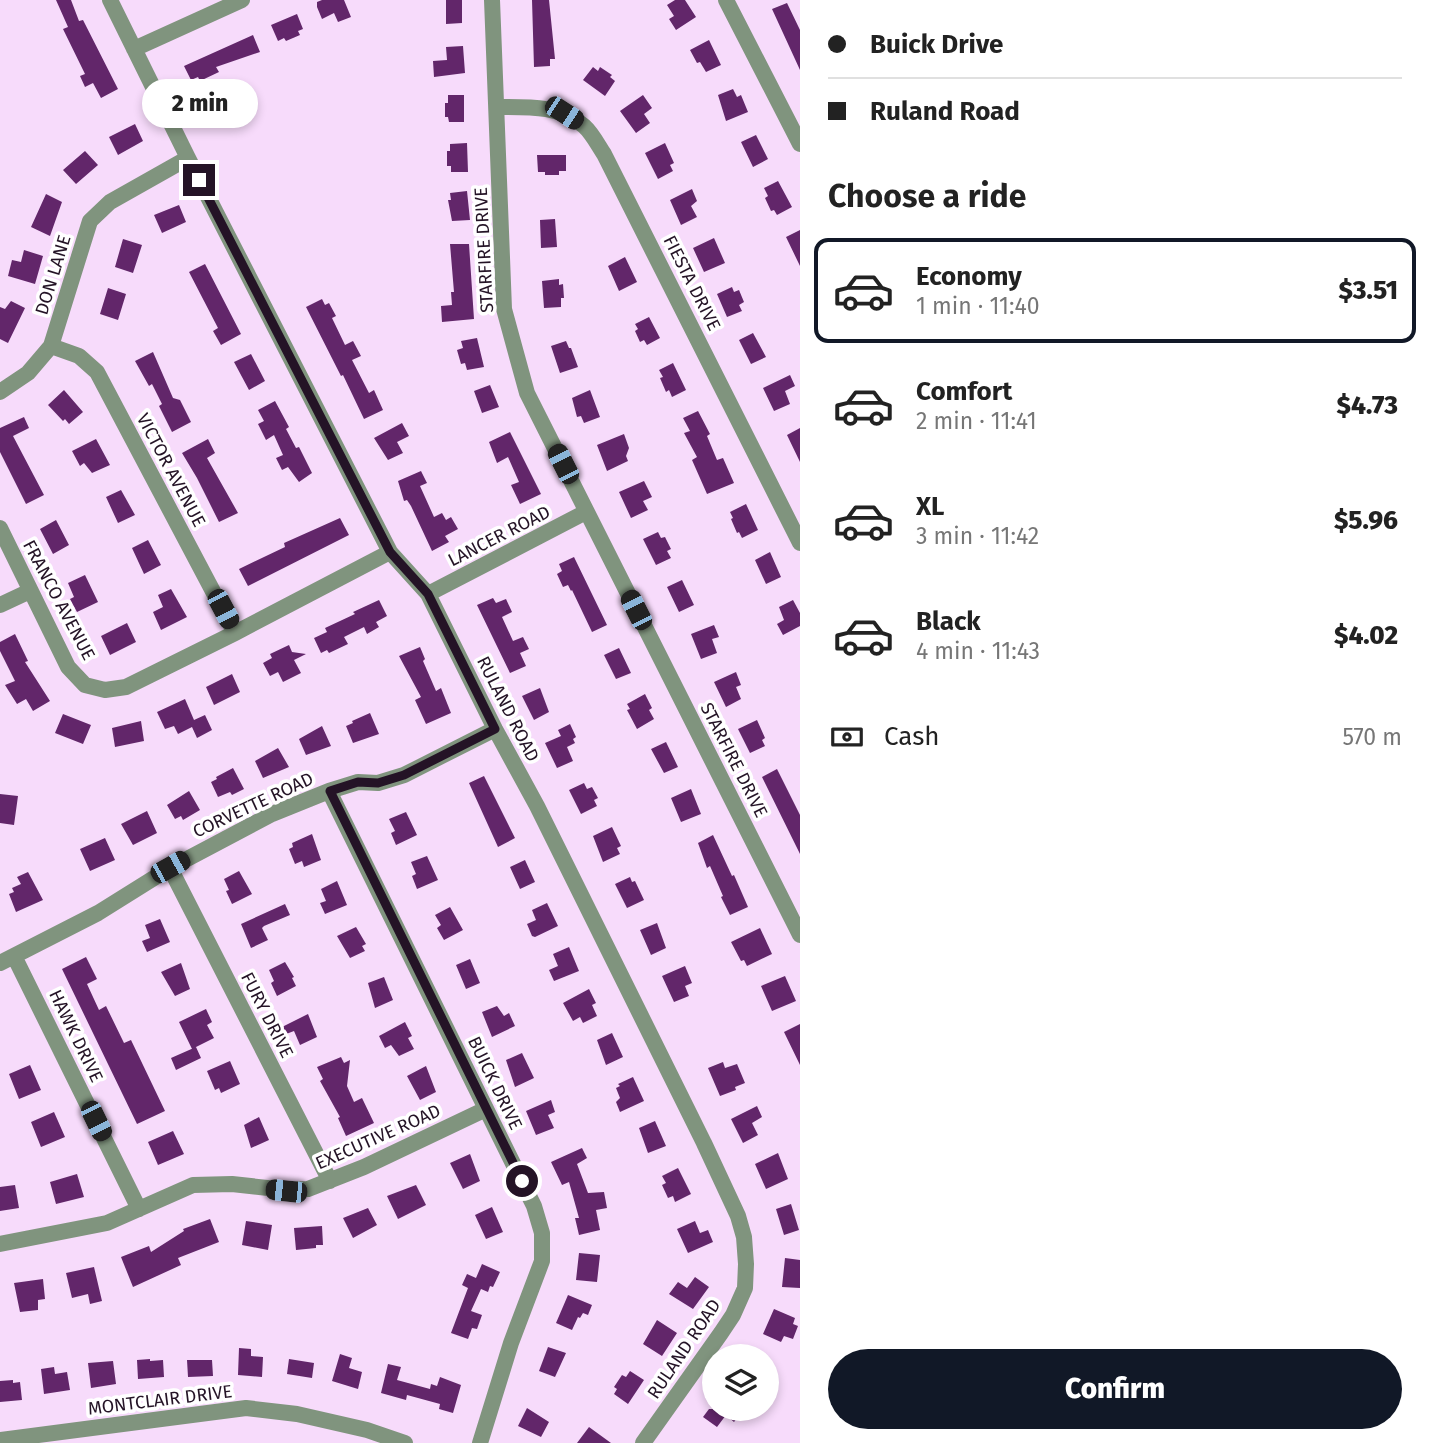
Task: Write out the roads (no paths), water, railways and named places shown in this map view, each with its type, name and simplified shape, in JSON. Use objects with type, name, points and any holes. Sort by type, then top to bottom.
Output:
[{"type":"street","name":"RULAND ROAD","points":[[110,0],[390,552],[428,594],[537,807],[738,1216],[744,1237],[745,1288],[733,1315],[643,1443]]},
{"type":"street","points":[[134,49],[242,0]]},
{"type":"street","name":"STARFIRE DRIVE","points":[[492,0],[504,309],[527,393],[800,936]]},
{"type":"street","points":[[726,0],[796,124],[800,144]]},
{"type":"street","name":"FIESTA DRIVE","points":[[497,107],[536,107],[564,113],[585,127],[604,154],[800,543]]},
{"type":"street","name":"DON LANE","points":[[0,391],[28,373],[51,346],[90,221],[110,202],[188,158]]},
{"type":"street","name":"VICTOR AVENUE","points":[[51,346],[79,356],[97,372],[235,633]]},
{"type":"street","name":"LANCER ROAD","points":[[428,594],[586,512]]},
{"type":"street","name":"FRANCO AVENUE","points":[[0,528],[68,667],[85,685],[105,690],[126,687],[390,552]]},
{"type":"street","points":[[0,605],[30,591]]},
{"type":"street","name":"CORVETTE ROAD","points":[[7,959],[97,913],[170,867],[272,814],[358,782],[378,783],[404,775],[495,729]]},
{"type":"street","name":"BUICK DRIVE","points":[[330,791],[534,1206],[542,1233],[542,1261],[511,1343],[480,1443]]},
{"type":"street","name":"FURY DRIVE","points":[[170,867],[330,1181]]},
{"type":"street","name":"HAWK DRIVE","points":[[7,959],[139,1209]]},
{"type":"street","name":"EXECUTIVE ROAD","points":[[0,1244],[107,1223],[193,1185],[232,1184],[286,1191],[308,1189],[364,1167],[486,1109]]},
{"type":"street","name":"MONTCLAIR DRIVE","points":[[0,1440],[246,1408],[367,1430],[405,1443]]}]
